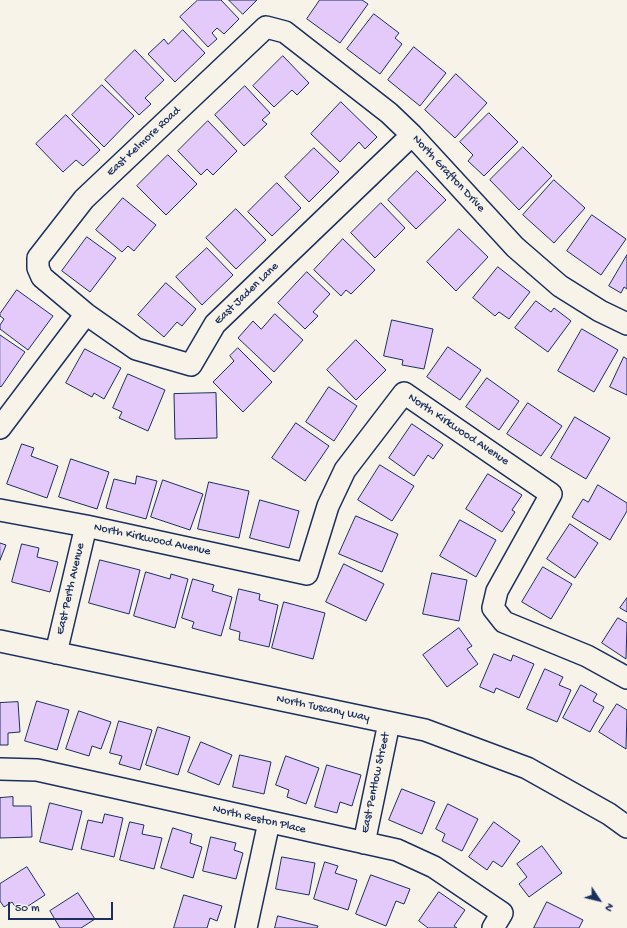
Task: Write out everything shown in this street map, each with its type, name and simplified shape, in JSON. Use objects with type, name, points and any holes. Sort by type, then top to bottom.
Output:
[{"type":"street","name":"North Grafton Drive","points":[[266,27],[285,32],[389,114],[412,135],[515,247],[560,286],[600,311],[627,324]]},
{"type":"street","name":"East Kelmore Road","points":[[38,268],[38,258],[84,199],[266,27]]},
{"type":"street","name":"East Jaden Lane","points":[[38,268],[42,277],[86,314],[136,349],[191,365],[215,324],[412,135]]},
{"type":"street","points":[[0,428],[86,314]]},
{"type":"street","name":"North Kirkwood Avenue","points":[[0,510],[86,526],[307,574],[328,506],[345,470],[404,393],[551,494],[497,591],[493,608],[504,622],[587,656],[627,678]]},
{"type":"street","name":"East Perth Avenue","points":[[56,653],[86,526]]},
{"type":"street","name":"North Tuscany Way","points":[[0,641],[425,730],[527,768],[609,814],[627,827]]},
{"type":"street","name":"East Pentlow Street","points":[[364,843],[389,723]]},
{"type":"street","name":"North Reston Place","points":[[0,769],[36,770],[397,850],[434,867],[498,920]]},
{"type":"street","points":[[246,928],[269,822]]},
{"type":"building","points":[[198,0],[221,0],[239,19],[224,34],[217,28],[212,33],[217,39],[208,47],[180,17]]},
{"type":"building","points":[[229,0],[257,0],[243,14]]},
{"type":"building","points":[[320,0],[362,0],[368,4],[340,43],[307,19]]},
{"type":"building","points":[[374,14],[399,33],[395,38],[402,44],[380,74],[347,49]]},
{"type":"building","points":[[183,30],[205,53],[175,82],[148,54],[164,39],[168,44]]},
{"type":"building","points":[[414,47],[446,73],[420,106],[388,80]]},
{"type":"building","points":[[135,50],[164,80],[145,98],[151,104],[139,115],[105,80]]},
{"type":"building","points":[[283,56],[309,83],[297,95],[292,90],[274,107],[253,86]]},
{"type":"building","points":[[456,74],[487,103],[455,138],[425,110]]},
{"type":"building","points":[[102,85],[134,116],[104,147],[72,115]]},
{"type":"building","points":[[245,86],[270,113],[262,120],[267,124],[244,146],[215,115]]},
{"type":"building","points":[[341,102],[377,137],[365,149],[359,142],[340,162],[311,134]]},
{"type":"building","points":[[489,113],[518,142],[484,176],[468,161],[473,155],[460,142]]},
{"type":"building","points":[[66,115],[100,150],[83,166],[76,160],[63,172],[36,144]]},
{"type":"building","points":[[208,121],[237,151],[213,175],[207,169],[201,175],[178,151]]},
{"type":"building","points":[[523,147],[552,176],[519,210],[490,180]]},
{"type":"building","points":[[314,148],[339,172],[309,202],[285,177]]},
{"type":"building","points":[[168,155],[197,184],[166,215],[137,186]]},
{"type":"building","points":[[417,171],[446,200],[416,229],[388,200]]},
{"type":"building","points":[[554,180],[585,208],[554,243],[523,215]]},
{"type":"building","points":[[277,183],[301,208],[272,236],[248,212]]},
{"type":"building","points":[[123,198],[156,225],[134,251],[128,246],[122,252],[96,230]]},
{"type":"building","points":[[381,203],[405,228],[375,258],[351,233]]},
{"type":"building","points":[[236,209],[266,240],[236,269],[206,238]]},
{"type":"building","points":[[592,215],[626,239],[601,275],[567,251]]},
{"type":"building","points":[[459,229],[488,257],[456,291],[427,262]]},
{"type":"building","points":[[87,237],[116,258],[90,292],[62,271]]},
{"type":"building","points":[[343,239],[375,270],[351,294],[346,290],[341,296],[314,270]]},
{"type":"building","points":[[207,248],[233,275],[202,305],[176,277]]},
{"type":"building","points":[[627,255],[627,289],[624,287],[621,293],[609,286]]},
{"type":"building","points":[[498,267],[530,292],[509,319],[499,312],[495,316],[473,298]]},
{"type":"building","points":[[307,272],[330,294],[313,312],[318,316],[305,329],[278,303]]},
{"type":"building","points":[[166,283],[196,309],[182,326],[177,322],[164,337],[138,315]]},
{"type":"building","points":[[17,290],[53,316],[28,350],[0,329],[0,325],[4,319],[0,316],[0,314]]},
{"type":"building","points":[[536,301],[551,312],[554,308],[571,321],[548,352],[515,328]]},
{"type":"building","points":[[275,314],[303,340],[274,372],[238,338],[253,321],[261,329]]},
{"type":"building","points":[[392,320],[433,329],[424,369],[402,365],[403,360],[384,356]]},
{"type":"building","points":[[582,329],[618,350],[594,392],[558,371]]},
{"type":"building","points":[[0,335],[25,352],[1,387],[0,386]]},
{"type":"building","points":[[356,340],[386,370],[356,400],[327,370]]},
{"type":"building","points":[[448,347],[481,370],[460,400],[427,377]]},
{"type":"building","points":[[238,348],[272,382],[243,412],[213,382],[234,361],[230,356]]},
{"type":"building","points":[[85,349],[121,368],[104,399],[94,393],[92,397],[66,383]]},
{"type":"building","points":[[624,357],[627,359],[627,395],[610,387]]},
{"type":"building","points":[[128,374],[165,390],[148,431],[119,418],[122,412],[113,408]]},
{"type":"building","points":[[487,378],[519,401],[499,430],[466,407]]},
{"type":"building","points":[[329,387],[357,406],[334,441],[306,422]]},
{"type":"building","points":[[216,393],[217,438],[175,439],[174,394]]},
{"type":"building","points":[[528,403],[562,426],[541,456],[507,434]]},
{"type":"building","points":[[575,417],[610,438],[586,479],[551,458]]},
{"type":"building","points":[[296,423],[329,446],[305,481],[272,458]]},
{"type":"building","points":[[412,424],[443,445],[433,459],[428,455],[414,476],[389,458]]},
{"type":"building","points":[[22,444],[34,448],[31,456],[58,466],[47,498],[7,484]]},
{"type":"building","points":[[71,459],[109,472],[97,509],[59,497]]},
{"type":"building","points":[[380,465],[414,486],[392,521],[358,500]]},
{"type":"building","points":[[488,474],[522,495],[512,510],[515,512],[502,532],[466,509]]},
{"type":"building","points":[[137,476],[157,481],[146,519],[106,508],[114,479],[135,484]]},
{"type":"building","points":[[163,480],[203,494],[190,530],[151,517]]},
{"type":"building","points":[[209,482],[249,491],[239,538],[198,529]]},
{"type":"building","points":[[598,485],[627,503],[627,511],[610,540],[572,517],[583,499],[588,502]]},
{"type":"building","points":[[260,500],[299,511],[289,548],[250,538]]},
{"type":"building","points":[[356,516],[398,534],[382,572],[339,554]]},
{"type":"building","points":[[460,520],[496,540],[476,577],[440,556]]},
{"type":"building","points":[[570,524],[598,543],[575,578],[547,559]]},
{"type":"building","points":[[0,543],[6,545],[0,560]]},
{"type":"building","points":[[22,544],[39,548],[37,557],[58,562],[50,592],[12,582]]},
{"type":"building","points":[[100,560],[140,570],[129,614],[89,603]]},
{"type":"building","points":[[344,564],[384,584],[366,621],[326,602]]},
{"type":"building","points":[[543,567],[572,584],[551,619],[522,602]]},
{"type":"building","points":[[146,572],[170,579],[171,574],[188,579],[175,628],[134,616]]},
{"type":"building","points":[[432,573],[467,580],[459,621],[423,614]]},
{"type":"building","points":[[193,579],[214,585],[212,591],[232,597],[221,636],[192,628],[194,622],[182,618]]},
{"type":"building","points":[[239,589],[260,594],[259,600],[278,605],[269,647],[239,640],[240,632],[230,629]]},
{"type":"building","points":[[627,598],[627,612],[620,608]]},
{"type":"building","points":[[284,602],[325,613],[313,659],[272,648]]},
{"type":"building","points":[[618,618],[627,623],[626,659],[602,643]]},
{"type":"building","points":[[459,628],[472,646],[467,649],[478,664],[447,687],[423,655]]},
{"type":"building","points":[[494,654],[511,661],[513,655],[534,664],[519,698],[496,688],[494,693],[480,687]]},
{"type":"building","points":[[545,669],[563,677],[559,685],[571,690],[557,722],[527,709]]},
{"type":"building","points":[[581,685],[597,694],[593,701],[604,707],[590,732],[563,718]]},
{"type":"building","points":[[37,701],[69,710],[57,750],[25,741]]},
{"type":"building","points":[[18,702],[20,732],[8,733],[8,745],[0,745],[0,703]]},
{"type":"building","points":[[617,704],[627,710],[626,749],[599,732]]},
{"type":"building","points":[[79,711],[111,722],[101,749],[92,746],[89,756],[66,749]]},
{"type":"building","points":[[119,721],[152,730],[140,770],[119,764],[122,756],[110,753]]},
{"type":"building","points":[[158,727],[190,737],[178,775],[146,765]]},
{"type":"building","points":[[201,742],[232,755],[219,785],[188,772]]},
{"type":"building","points":[[240,755],[271,762],[264,794],[233,787]]},
{"type":"building","points":[[286,756],[319,768],[306,804],[287,797],[289,790],[276,785]]},
{"type":"building","points":[[327,765],[361,775],[352,806],[340,802],[337,813],[315,807]]},
{"type":"building","points":[[402,789],[435,802],[422,834],[389,820]]},
{"type":"building","points":[[13,797],[13,806],[31,806],[32,837],[0,838],[0,798]]},
{"type":"building","points":[[50,803],[82,811],[72,850],[40,842]]},
{"type":"building","points":[[448,804],[478,819],[462,851],[442,841],[445,834],[436,829]]},
{"type":"building","points":[[105,814],[123,818],[114,857],[81,849],[88,820],[102,823]]},
{"type":"building","points":[[130,822],[144,825],[142,834],[162,838],[154,869],[120,860]]},
{"type":"building","points":[[494,822],[520,841],[502,867],[493,861],[487,870],[469,857]]},
{"type":"building","points":[[173,828],[192,834],[190,843],[202,847],[193,878],[161,868]]},
{"type":"building","points":[[211,837],[236,843],[234,850],[243,853],[236,879],[203,871]]},
{"type":"building","points":[[542,846],[562,873],[529,897],[519,884],[527,877],[517,864]]},
{"type":"building","points":[[282,857],[315,863],[309,895],[276,889]]},
{"type":"building","points":[[325,862],[338,866],[335,873],[357,880],[348,910],[314,899]]},
{"type":"building","points":[[27,867],[45,895],[19,912],[12,902],[4,907],[0,901],[0,884]]},
{"type":"building","points":[[371,875],[410,889],[404,904],[396,901],[386,926],[356,914]]},
{"type":"building","points":[[439,892],[465,910],[454,926],[457,928],[428,928],[419,921]]},
{"type":"building","points":[[78,893],[95,919],[81,928],[60,928],[50,911]]},
{"type":"building","points":[[184,895],[222,906],[217,921],[210,918],[207,928],[174,928]]},
{"type":"building","points":[[547,902],[583,920],[579,928],[534,928]]},
{"type":"building","points":[[278,916],[318,926],[317,928],[275,928]]}]
